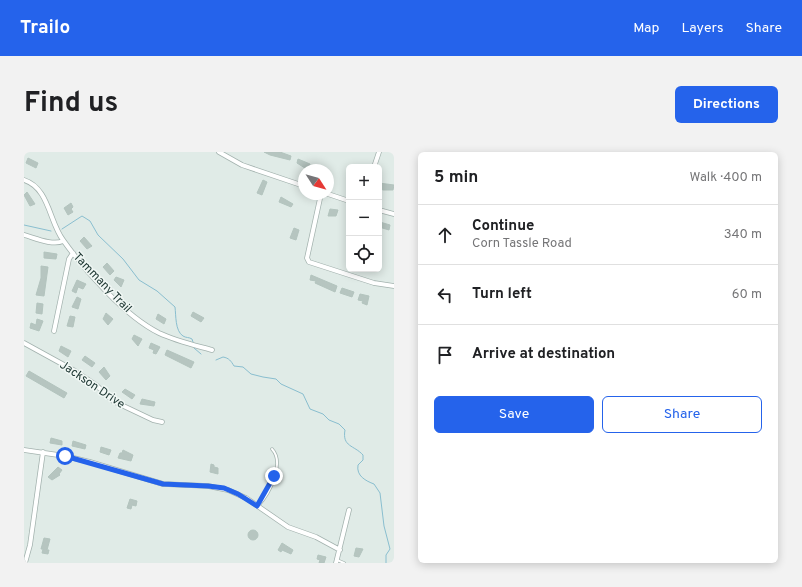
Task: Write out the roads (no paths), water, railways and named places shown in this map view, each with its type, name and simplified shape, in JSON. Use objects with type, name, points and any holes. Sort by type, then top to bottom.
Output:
[{"type":"street","points":[[219,152],[242,165],[298,184]]},
{"type":"street","points":[[375,164],[379,152]]},
{"type":"street","name":"Tammany Trail","points":[[24,180],[38,188],[63,242],[112,297],[137,319],[168,337],[212,350]]},
{"type":"street","points":[[334,196],[346,200]]},
{"type":"street","points":[[320,200],[307,258],[309,262],[374,283],[394,286]]},
{"type":"street","points":[[382,211],[394,214]]},
{"type":"street","points":[[24,235],[52,242],[63,242]]},
{"type":"street","points":[[54,331],[69,259],[73,253]]},
{"type":"street","name":"Jackson Drive","points":[[24,343],[75,371],[96,385],[113,401],[131,411],[162,422]]},
{"type":"street","points":[[24,450],[43,452],[90,462],[163,484],[224,488],[238,494],[288,527],[316,538],[340,550]]},
{"type":"street","points":[[25,563],[30,545],[43,452]]},
{"type":"street","points":[[337,562],[349,510]]},
{"type":"lane","points":[[257,506],[269,488],[277,468],[278,457],[272,449]]},
{"type":"lane","points":[[337,562],[344,563]]},
{"type":"waterway","points":[[62,229],[82,216],[90,221],[98,235],[123,259],[139,280],[157,291],[175,307],[176,323],[180,334],[192,339],[193,342]]},
{"type":"waterway","points":[[24,225],[51,231]]},
{"type":"waterway","points":[[194,348],[201,354]]},
{"type":"waterway","points":[[216,360],[225,357],[230,360],[234,366],[243,367],[251,374],[276,379],[281,384],[303,394],[310,409],[323,414],[329,420],[339,424],[345,430],[345,440],[347,443],[363,455],[363,460],[358,465],[360,475],[365,480],[374,484],[380,493],[384,526],[390,549],[386,555],[386,563]]}]
